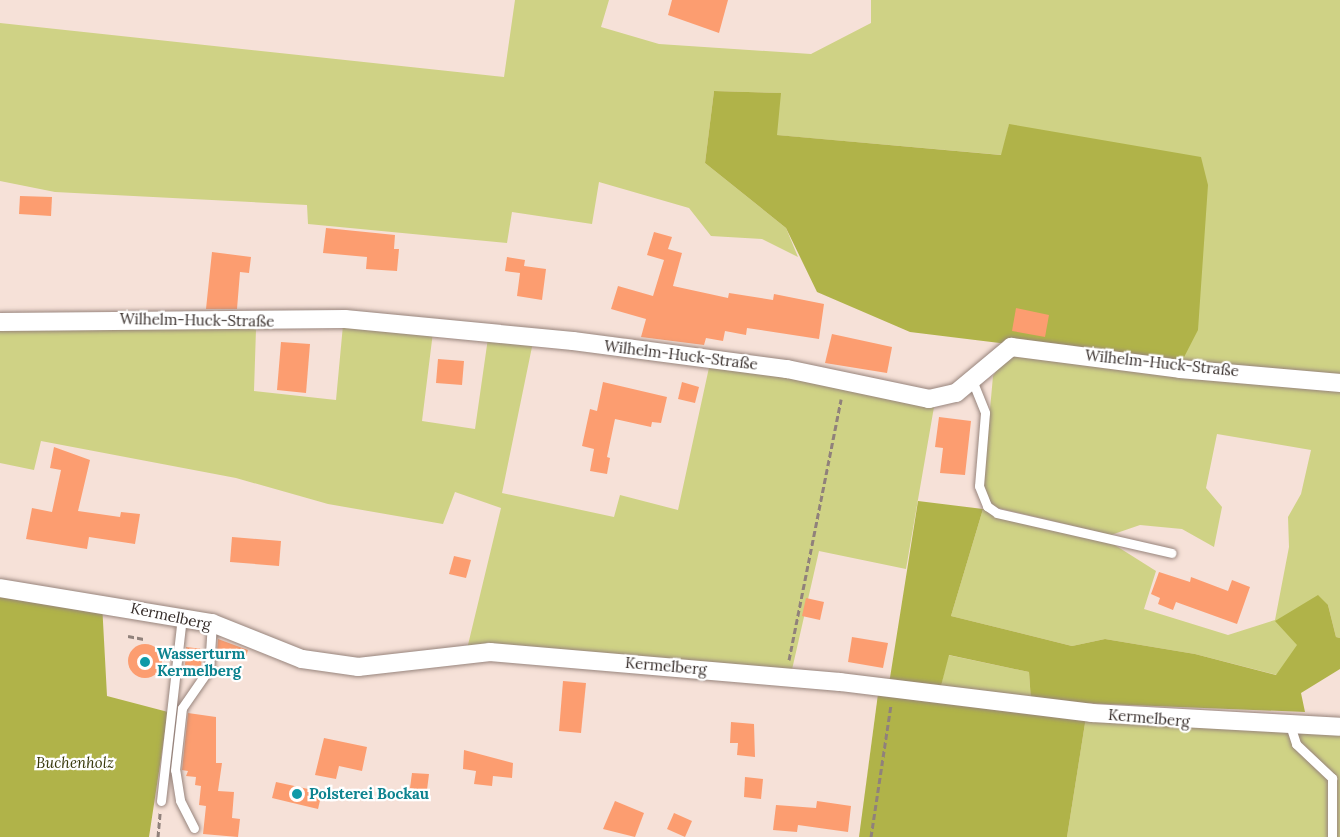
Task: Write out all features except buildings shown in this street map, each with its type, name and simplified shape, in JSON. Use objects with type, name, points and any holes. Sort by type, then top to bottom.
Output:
[{"type":"street","name":"Wilhelm-Huck-Straße","points":[[0,322],[345,319],[573,341],[787,369],[929,399],[956,393],[1000,353],[1011,347],[1029,347],[1169,367],[1340,382]]},
{"type":"street","name":"Kermelberg","points":[[0,588],[182,616],[212,623],[302,659],[358,667],[490,652],[786,677],[1092,713],[1340,728]]},
{"type":"lane","points":[[972,380],[985,413],[979,486],[987,506],[997,513],[1171,553]]},
{"type":"lane","points":[[161,801],[182,616]]},
{"type":"lane","points":[[194,828],[180,800],[175,770],[182,708],[209,669],[212,623]]},
{"type":"lane","points":[[1290,725],[1296,744],[1332,778],[1332,837]]},
{"type":"path","points":[[786,677],[845,381]]},
{"type":"path","points":[[128,636],[144,639]]},
{"type":"path","points":[[871,837],[894,689]]},
{"type":"path","points":[[158,837],[161,801]]},
{"type":"green space","points":[[515,0],[609,0],[601,27],[659,44],[811,54],[871,23],[871,0],[1340,0],[1340,378],[1180,365],[1009,125],[1002,155],[776,135],[780,93],[714,91],[705,163],[786,228],[798,257],[762,239],[711,236],[689,208],[599,182],[592,224],[512,212],[507,243],[308,224],[307,205],[55,192],[0,181],[0,23],[504,77]]},
{"type":"green space","points":[[714,91],[781,93],[777,135],[1001,155],[1009,124],[1201,157],[1208,185],[1198,330],[1180,365],[910,332],[817,292],[786,228],[705,163]]},
{"type":"green space","points":[[134,323],[256,329],[254,391],[336,400],[343,325],[433,332],[422,421],[475,429],[488,338],[533,342],[502,493],[614,517],[620,495],[678,510],[710,363],[786,375],[934,407],[906,569],[819,551],[791,674],[467,649],[501,508],[455,492],[443,524],[328,504],[236,478],[41,441],[34,470],[0,463],[0,327]]},
{"type":"green space","points":[[1015,355],[1340,387],[1340,638],[1336,637],[1328,605],[1277,675],[1195,654],[1105,639],[1072,646],[951,616],[983,509],[1110,542],[1156,571],[1144,609],[1228,635],[1275,620],[1289,547],[1288,517],[1301,494],[1311,450],[1217,434],[1206,488],[1222,507],[1214,547],[1182,529],[1140,525],[1111,535],[998,508],[989,503],[983,487],[993,376],[1005,359]]},
{"type":"green space","points":[[918,501],[983,509],[951,616],[1072,646],[1105,639],[1195,654],[1276,675],[1297,645],[1275,621],[1318,595],[1328,605],[1336,637],[1340,638],[1340,669],[1301,693],[1305,712],[1031,701],[1029,672],[949,655],[940,690],[889,684]]},
{"type":"green space","name":"Buchenholz","points":[[0,590],[102,603],[107,696],[168,712],[149,837],[0,837]]},
{"type":"green space","points":[[948,655],[1029,672],[1031,701],[940,690]]},
{"type":"green space","points":[[878,694],[1086,717],[1067,837],[859,837]]},
{"type":"green space","points":[[1086,717],[1340,735],[1340,837],[1067,837]]},
{"type":"place","name":"Wasserturm Kermelberg","points":[[145,662]]},
{"type":"place","name":"Polsterei Bockau","points":[[297,794]]}]
